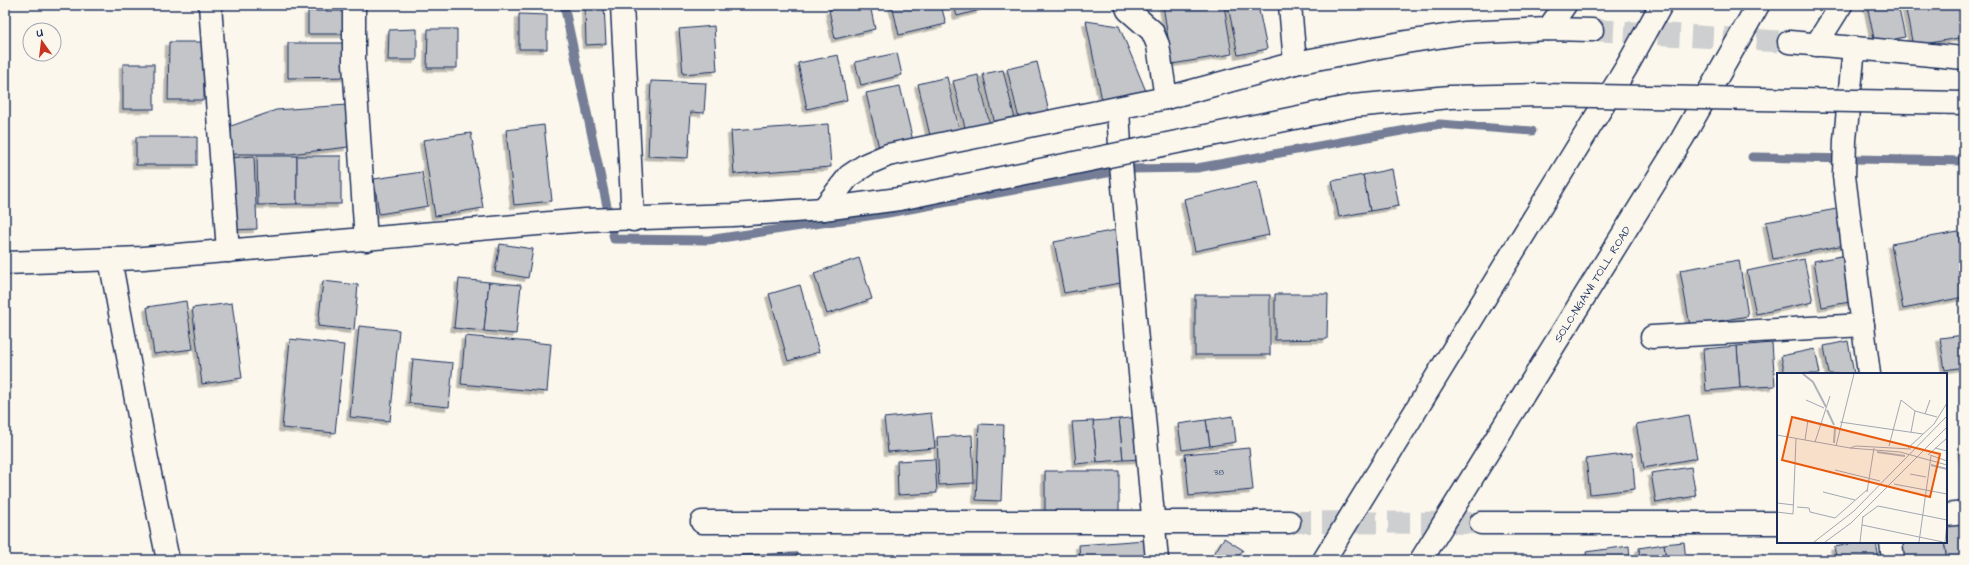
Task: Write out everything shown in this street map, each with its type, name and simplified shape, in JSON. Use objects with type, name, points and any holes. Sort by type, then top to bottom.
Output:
[{"type":"main road","points":[[210,5],[228,251]]},
{"type":"main road","points":[[354,5],[354,63],[366,240]]},
{"type":"main road","points":[[622,5],[626,220]]},
{"type":"main road","points":[[1126,5],[1128,10],[1152,31],[1158,45],[1166,98]]},
{"type":"main road","points":[[1290,5],[1295,63]]},
{"type":"main road","points":[[1548,29],[1565,5]]},
{"type":"main road","points":[[1324,560],[1626,68],[1661,5]]},
{"type":"main road","name":"SOLO–NGAWI TOLL ROAD","points":[[1421,560],[1682,139],[1758,5]]},
{"type":"main road","points":[[1816,45],[1841,5]]},
{"type":"main road","points":[[823,209],[849,176],[867,164],[888,155],[1118,109],[1166,98],[1295,63],[1464,33],[1548,29],[1592,30]]},
{"type":"main road","points":[[1789,42],[1964,58]]},
{"type":"main road","points":[[1854,48],[1845,140],[1844,176],[1869,373]]},
{"type":"main road","points":[[5,263],[110,259],[228,251],[585,220],[733,216],[823,209],[899,199],[1353,106],[1450,97],[1540,95],[1964,103]]},
{"type":"main road","points":[[1118,109],[1121,164],[1152,523],[1157,560]]},
{"type":"main road","points":[[110,259],[146,459],[168,560]]},
{"type":"main road","points":[[1652,337],[1863,325]]},
{"type":"main road","points":[[1947,515],[1964,513]]},
{"type":"main road","points":[[702,522],[1289,522]]},
{"type":"main road","points":[[1481,523],[1777,523]]},
{"type":"main road","points":[[1891,543],[1893,560]]},
{"type":"building","points":[[604,5],[606,44],[586,45],[585,6]]},
{"type":"building","points":[[853,5],[870,5],[875,29],[835,39],[829,10]]},
{"type":"building","points":[[892,5],[941,5],[946,24],[899,35]]},
{"type":"building","points":[[954,5],[979,5],[980,10],[957,16]]},
{"type":"building","points":[[1163,5],[1224,5],[1232,54],[1172,64]]},
{"type":"building","points":[[1258,5],[1267,49],[1238,55],[1228,6]]},
{"type":"building","points":[[1867,5],[1898,5],[1905,37],[1875,43]]},
{"type":"building","points":[[1905,5],[1961,5],[1964,22],[1964,37],[1913,46]]},
{"type":"building","points":[[308,11],[348,11],[348,34],[308,34]]},
{"type":"building","points":[[519,14],[547,15],[547,49],[519,49]]},
{"type":"building","points":[[1086,21],[1119,26],[1148,96],[1103,105]]},
{"type":"building","points":[[714,26],[717,71],[683,74],[679,29]]},
{"type":"building","points":[[417,29],[417,60],[388,60],[389,30]]},
{"type":"building","points":[[428,29],[457,29],[457,68],[427,68]]},
{"type":"building","points":[[169,42],[204,42],[204,100],[168,100]]},
{"type":"building","points":[[288,43],[348,43],[348,77],[288,78]]},
{"type":"building","points":[[897,53],[902,75],[861,85],[855,62]]},
{"type":"building","points":[[838,55],[847,100],[807,109],[798,63]]},
{"type":"building","points":[[1037,62],[1049,112],[1019,119],[1007,69]]},
{"type":"building","points":[[123,64],[154,64],[154,109],[123,109]]},
{"type":"building","points":[[1003,70],[1015,119],[995,124],[983,74]]},
{"type":"building","points":[[978,75],[990,125],[966,131],[953,81]]},
{"type":"building","points":[[947,77],[960,133],[931,140],[918,84]]},
{"type":"building","points":[[651,81],[706,83],[704,113],[691,112],[688,158],[648,156]]},
{"type":"building","points":[[900,86],[914,145],[880,152],[866,93]]},
{"type":"building","points":[[347,105],[348,147],[290,154],[231,154],[231,126],[276,110]]},
{"type":"building","points":[[828,124],[831,167],[734,174],[731,131]]},
{"type":"building","points":[[544,125],[552,201],[514,205],[506,130]]},
{"type":"building","points":[[471,133],[483,208],[435,216],[423,140]]},
{"type":"building","points":[[136,137],[197,137],[197,165],[136,165]]},
{"type":"building","points":[[254,156],[257,229],[232,230],[229,158]]},
{"type":"building","points":[[257,156],[297,156],[297,204],[258,205]]},
{"type":"building","points":[[297,156],[341,156],[341,204],[297,204]]},
{"type":"building","points":[[1392,169],[1399,206],[1370,211],[1363,175]]},
{"type":"building","points":[[422,172],[428,206],[379,214],[374,179]]},
{"type":"building","points":[[1363,175],[1370,211],[1339,217],[1332,181]]},
{"type":"building","points":[[1257,182],[1269,235],[1195,251],[1184,199]]},
{"type":"building","points":[[1842,208],[1849,244],[1773,259],[1766,222]]},
{"type":"building","points":[[1116,230],[1126,282],[1064,293],[1054,242]]},
{"type":"building","points":[[1958,232],[1964,265],[1964,297],[1903,309],[1891,244]]},
{"type":"building","points":[[500,244],[533,249],[528,278],[495,272]]},
{"type":"building","points":[[1847,255],[1855,301],[1822,307],[1814,261]]},
{"type":"building","points":[[859,258],[872,299],[827,314],[814,273]]},
{"type":"building","points":[[1804,259],[1813,302],[1756,314],[1747,271]]},
{"type":"building","points":[[1739,260],[1748,316],[1690,326],[1680,270]]},
{"type":"building","points":[[459,279],[489,282],[484,331],[454,328]]},
{"type":"building","points":[[323,281],[358,285],[354,330],[318,326]]},
{"type":"building","points":[[489,282],[521,285],[516,334],[484,331]]},
{"type":"building","points":[[800,285],[819,352],[788,361],[769,294]]},
{"type":"building","points":[[1275,294],[1328,294],[1327,339],[1275,340]]},
{"type":"building","points":[[1195,295],[1270,295],[1270,355],[1195,355]]},
{"type":"building","points":[[186,301],[193,349],[154,354],[147,307]]},
{"type":"building","points":[[232,303],[242,378],[202,384],[192,308]]},
{"type":"building","points":[[359,326],[399,330],[390,421],[350,417]]},
{"type":"building","points":[[1964,335],[1964,367],[1945,370],[1940,338]]},
{"type":"building","points":[[465,336],[551,344],[547,392],[461,384]]},
{"type":"building","points":[[290,339],[344,345],[335,433],[282,428]]},
{"type":"building","points":[[1848,341],[1854,373],[1829,373],[1824,346]]},
{"type":"building","points":[[1772,343],[1775,386],[1740,388],[1737,346]]},
{"type":"building","points":[[1737,346],[1740,388],[1706,391],[1703,349]]},
{"type":"building","points":[[1815,349],[1820,373],[1785,373],[1781,356]]},
{"type":"building","points":[[413,359],[453,363],[449,407],[409,403]]},
{"type":"building","points":[[931,413],[935,448],[888,452],[884,418]]},
{"type":"building","points":[[1689,415],[1697,458],[1644,468],[1636,424]]},
{"type":"building","points":[[1233,416],[1236,442],[1210,446],[1206,420]]},
{"type":"building","points":[[1141,417],[1144,459],[1123,460],[1119,419]]},
{"type":"building","points":[[1119,419],[1123,460],[1097,462],[1093,421]]},
{"type":"building","points":[[1206,420],[1210,446],[1182,450],[1178,424]]},
{"type":"building","points":[[1093,421],[1097,462],[1076,464],[1072,422]]},
{"type":"building","points":[[979,424],[1004,425],[1001,501],[976,500]]},
{"type":"building","points":[[972,435],[974,483],[939,485],[937,437]]},
{"type":"building","points":[[1249,448],[1253,490],[1189,496],[1185,454]]},
{"type":"building","points":[[1961,449],[1964,449],[1964,466]]},
{"type":"building","points":[[1632,453],[1635,489],[1590,494],[1586,459]]},
{"type":"building","points":[[935,459],[937,493],[898,495],[897,461]]},
{"type":"building","points":[[1691,467],[1696,496],[1656,503],[1651,473]]},
{"type":"building","points":[[1045,471],[1119,471],[1119,517],[1045,516]]},
{"type":"building","points":[[1947,518],[1964,522],[1964,560],[1947,560],[1944,543],[1947,543]]},
{"type":"building","points":[[1224,538],[1243,550],[1236,560],[1210,560]]},
{"type":"building","points":[[1145,540],[1147,560],[1080,560],[1079,545]]},
{"type":"building","points":[[1684,542],[1686,560],[1666,560],[1664,544]]},
{"type":"building","points":[[1856,543],[1876,543],[1879,560],[1837,560],[1834,547]]},
{"type":"building","points":[[1901,543],[1944,543],[1947,560],[1904,560]]},
{"type":"building","points":[[1664,544],[1666,560],[1640,560],[1639,548]]},
{"type":"building","points":[[1629,546],[1630,560],[1587,560],[1586,552]]},
{"type":"building","points":[[797,553],[797,560],[739,560],[739,555]]},
{"type":"building","points":[[1762,554],[1762,560],[1715,560]]},
{"type":"waterway","points":[[564,5],[614,239],[708,240],[888,213],[1129,169],[1197,168],[1440,124],[1532,131]]},
{"type":"waterway","points":[[1752,157],[1964,161]]},
{"type":"tunnel","points":[[1592,30],[1789,42]]},
{"type":"tunnel","points":[[1289,522],[1481,523]]}]
